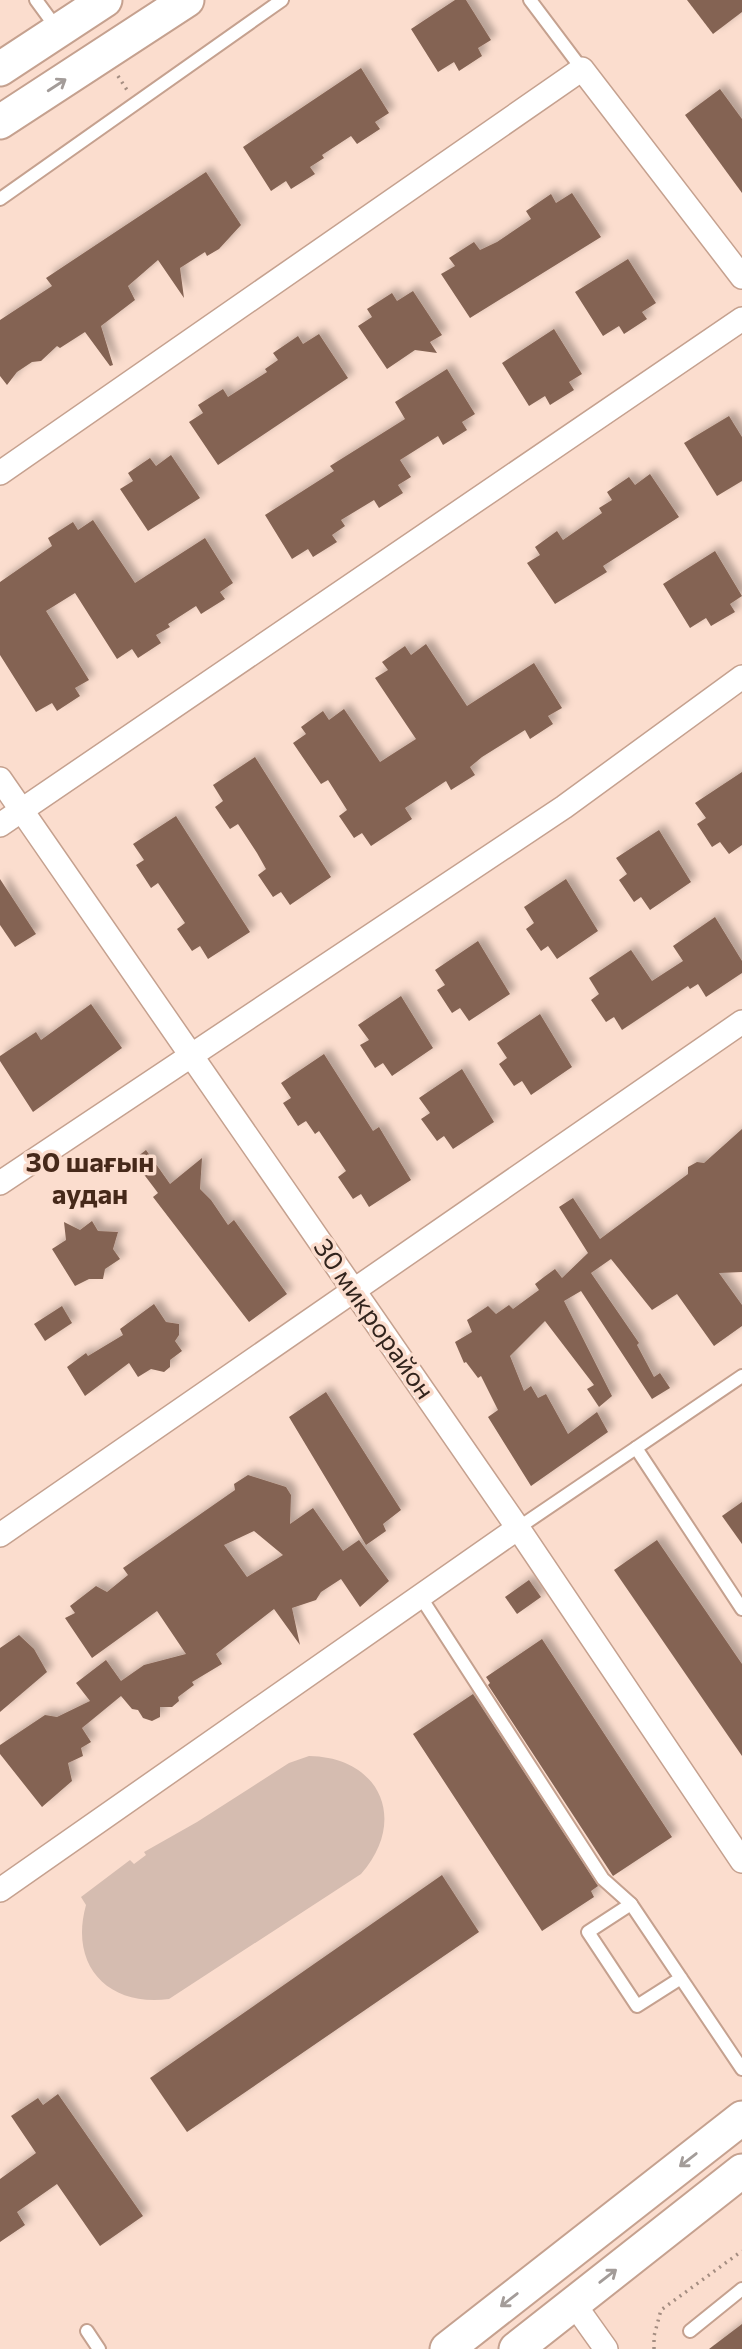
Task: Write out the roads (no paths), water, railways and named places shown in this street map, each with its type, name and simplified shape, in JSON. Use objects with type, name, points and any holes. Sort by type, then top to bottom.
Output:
[{"type":"main road","points":[[0,69],[105,0]]},
{"type":"main road","points":[[0,122],[187,0]]},
{"type":"main road","points":[[447,2349],[742,2118]]},
{"type":"main road","points":[[520,2348],[742,2171]]},
{"type":"street","points":[[0,473],[582,69],[742,277]]},
{"type":"street","points":[[0,825],[742,319]]},
{"type":"street","points":[[0,1183],[564,807],[742,677]]},
{"type":"street","name":"30 микрорайон","points":[[0,779],[518,1528],[742,1861]]},
{"type":"street","points":[[0,1535],[742,1022]]},
{"type":"street","points":[[0,1890],[518,1528]]},
{"type":"street","points":[[574,2304],[606,2349]]},
{"type":"lane","points":[[36,0],[58,30]]},
{"type":"lane","points":[[0,199],[282,0]]},
{"type":"lane","points":[[530,0],[582,69]]},
{"type":"lane","points":[[518,1528],[742,1376]]},
{"type":"lane","points":[[636,1448],[738,1593],[742,1609]]},
{"type":"lane","points":[[420,1596],[603,1879],[631,1904],[742,2069]]},
{"type":"lane","points":[[631,1904],[588,1932],[637,2006],[681,1978]]},
{"type":"lane","points":[[690,2331],[742,2289]]},
{"type":"lane","points":[[87,2331],[99,2349]]},
{"type":"district","name":"30 шағын аудан","points":[[90,1178]]}]
